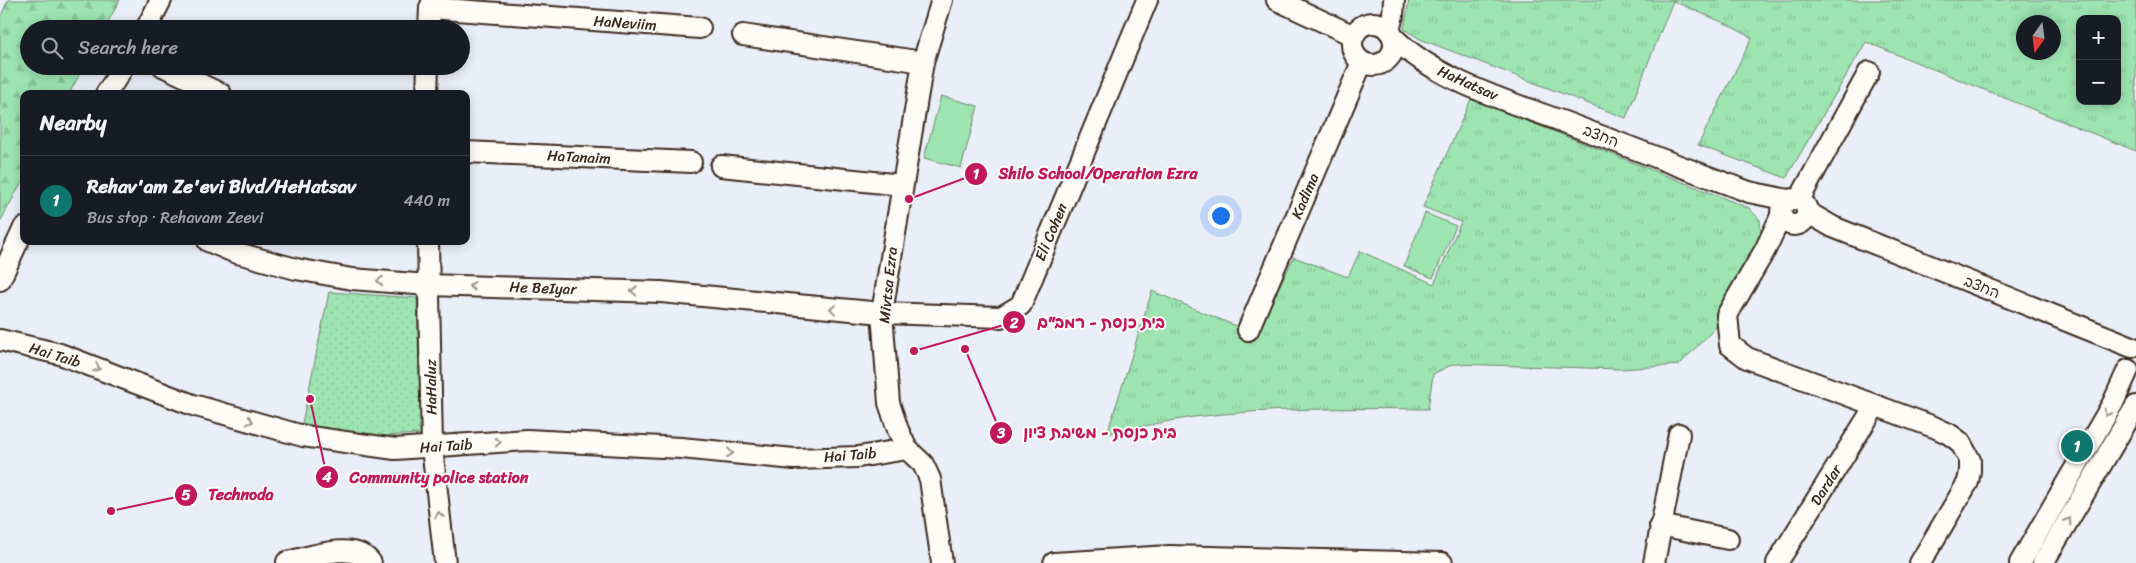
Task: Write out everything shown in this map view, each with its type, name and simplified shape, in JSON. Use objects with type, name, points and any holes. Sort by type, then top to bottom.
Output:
[{"type":"street","points":[[151,20],[161,0]]},
{"type":"street","name":"Mivtsa Ezra","points":[[942,0],[923,62],[882,314],[889,403],[907,449],[923,464],[930,478],[942,563]]},
{"type":"street","name":"Eli Cohen","points":[[882,314],[1001,317],[1021,305],[1147,0]]},
{"type":"street","points":[[1277,0],[1354,36]]},
{"type":"street","points":[[1370,24],[1385,0]]},
{"type":"street","points":[[1391,34],[1377,24],[1370,24],[1357,30],[1352,48],[1357,58],[1362,62],[1374,65],[1386,61],[1393,51],[1391,34],[1394,0]]},
{"type":"street","points":[[430,20],[431,4]]},
{"type":"street","name":"HaNeviim","points":[[431,4],[700,28]]},
{"type":"street","name":"HaHatsav","points":[[1391,34],[1405,49],[1426,64],[1510,102],[1748,192]]},
{"type":"street","points":[[743,35],[923,62]]},
{"type":"street","name":"HaHatsav","points":[[1386,61],[1426,64]]},
{"type":"street","name":"Kadima","points":[[1248,330],[1362,62]]},
{"type":"street","points":[[1869,72],[1792,213],[1764,250],[1727,315],[1730,345],[1747,358],[1934,427],[1960,442],[1970,460],[1968,482],[1920,563]]},
{"type":"street","points":[[109,90],[118,75]]},
{"type":"street","points":[[182,75],[213,90]]},
{"type":"street","points":[[427,90],[428,75]]},
{"type":"street","name":"HaTanaim","points":[[470,152],[691,162]]},
{"type":"street","points":[[720,166],[902,185]]},
{"type":"street","name":"החצב","points":[[1748,192],[1792,213],[1833,227],[2134,345]]},
{"type":"street","points":[[0,280],[20,237]]},
{"type":"street","name":"He BeIyar","points":[[217,245],[234,252],[296,269],[352,279],[428,285],[661,292],[882,314]]},
{"type":"street","name":"HaHaluz","points":[[428,245],[432,447],[445,563]]},
{"type":"street","name":"Hai Taib","points":[[0,340],[60,354],[192,405],[303,436],[395,449],[527,440],[681,448],[794,459],[858,457],[907,449]]},
{"type":"street","points":[[2020,563],[2120,391],[2132,375],[2127,358],[2134,345]]},
{"type":"street","name":"Dardar","points":[[1777,563],[1875,406]]},
{"type":"street","points":[[2043,563],[2136,406]]},
{"type":"street","points":[[1654,563],[1678,434]]},
{"type":"street","points":[[1660,525],[1728,538]]},
{"type":"street","points":[[287,562],[335,551],[354,552],[367,556],[371,563]]},
{"type":"street","points":[[1054,563],[1170,556],[1223,560],[1442,563]]},
{"type":"green space","points":[[8,0],[120,0],[109,20],[20,20],[20,75],[79,75],[71,90],[20,90],[20,185],[0,222],[0,18]]},
{"type":"green space","points":[[1409,0],[2136,0],[2136,151],[1866,42],[1786,178],[1698,145],[1752,38],[1729,25],[1673,1],[1626,118],[1420,39],[1404,29]]},
{"type":"green space","points":[[941,96],[978,106],[961,168],[924,158]]},
{"type":"green space","points":[[1471,99],[1749,208],[1760,220],[1761,234],[1727,316],[1679,365],[1621,369],[1453,364],[1433,374],[1428,409],[1311,409],[1223,414],[1194,417],[1107,434],[1152,291],[1255,334],[1294,257],[1348,277],[1360,251],[1434,284],[1461,222],[1423,207]]},
{"type":"green space","points":[[1425,213],[1456,226],[1433,278],[1404,266]]},
{"type":"green space","points":[[329,292],[417,298],[421,434],[363,437],[302,423]]},
{"type":"place","name":"Shilo School/Operation Ezra","points":[[909,199]]},
{"type":"place","name":"בית כנסת - משיבת ציון","points":[[965,349]]},
{"type":"place","name":"בית כנסת - רמב\"ם","points":[[914,351]]},
{"type":"place","name":"Community police station","points":[[310,399]]},
{"type":"place","name":"Rehav'am Ze'evi Blvd/HeHatsav","points":[[2077,446]]},
{"type":"place","name":"Technoda","points":[[111,511]]}]
